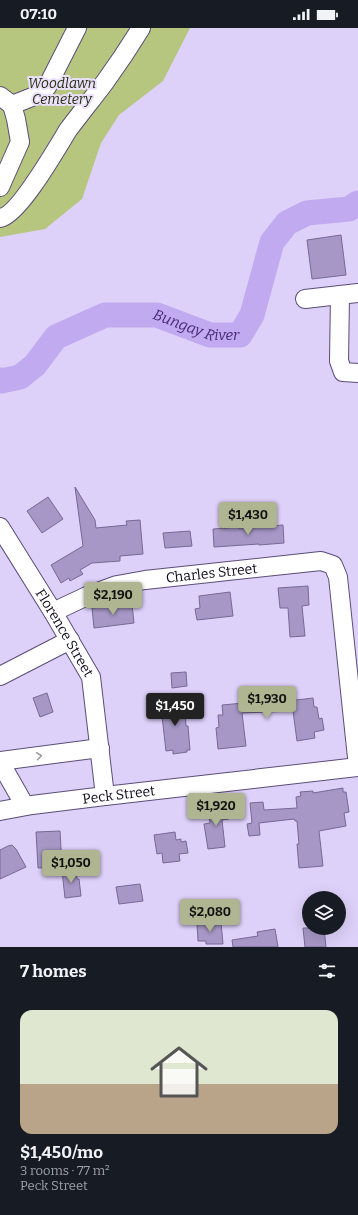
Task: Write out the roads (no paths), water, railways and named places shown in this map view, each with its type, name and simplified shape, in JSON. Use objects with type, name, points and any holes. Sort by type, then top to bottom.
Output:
[{"type":"street","points":[[0,187],[20,142],[16,119],[6,100],[36,95],[48,86],[77,28]]},
{"type":"street","points":[[0,218],[5,218],[14,209],[44,170],[68,130],[106,81],[141,28]]},
{"type":"street","points":[[305,299],[358,294]]},
{"type":"street","points":[[340,295],[339,361],[343,372],[358,374]]},
{"type":"street","name":"Florence Street","points":[[0,527],[54,612],[91,677],[105,796]]},
{"type":"street","name":"Charles Street","points":[[54,612],[87,596],[117,585],[145,580],[321,561],[333,565],[338,577],[358,767]]},
{"type":"street","points":[[0,676],[70,640]]},
{"type":"street","points":[[25,806],[0,761],[100,748]]},
{"type":"street","name":"Peck Street","points":[[0,811],[25,806],[105,796],[358,767]]},
{"type":"waterway","name":"Bungay River","points":[[0,380],[20,377],[35,365],[56,337],[105,315],[157,315],[210,335],[240,335],[252,315],[272,242],[287,223],[307,213],[349,209],[358,203]]},
{"type":"park label","name":"Woodlawn Cemetery","points":[[62,92]]}]
